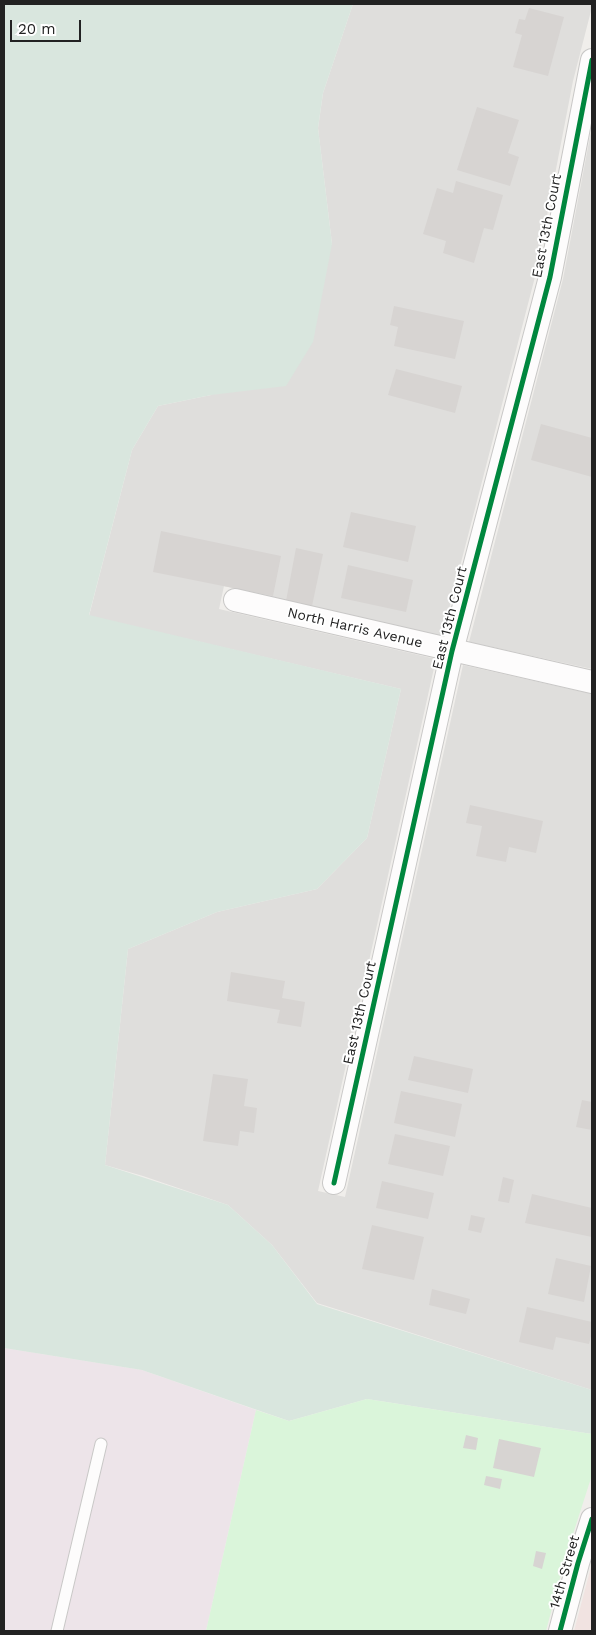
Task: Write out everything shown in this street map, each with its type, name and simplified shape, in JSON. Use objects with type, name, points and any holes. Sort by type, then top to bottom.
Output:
[{"type":"street","name":"East 13th Court","points":[[334,1183],[452,650],[550,277],[592,60]]},
{"type":"street","name":"North Harris Avenue","points":[[235,600],[592,682]]},
{"type":"street","name":"14th Street","points":[[560,1631],[592,1519]]},
{"type":"lane","points":[[56,1631],[101,1444]]},
{"type":"shaded area","points":[[4,4],[353,4],[323,93],[318,128],[332,244],[313,342],[286,386],[211,395],[158,406],[132,450],[89,615],[401,689],[367,838],[317,889],[217,912],[128,949],[105,1165],[228,1205],[272,1245],[317,1304],[592,1390],[592,1434],[367,1399],[289,1421],[142,1370],[4,1348]]},
{"type":"shaded area","points":[[353,4],[592,4],[592,7],[573,81],[536,273],[442,636],[224,586],[219,609],[436,659],[318,1191],[345,1197],[463,665],[592,694],[592,1390],[317,1303],[272,1245],[228,1205],[105,1165],[128,949],[217,912],[317,889],[367,838],[401,689],[89,616],[132,450],[158,406],[211,395],[332,244],[318,128],[323,93]]},
{"type":"shaded area","points":[[592,126],[592,669],[469,642],[563,279]]},
{"type":"shaded area","points":[[4,1348],[142,1370],[256,1410],[206,1631],[4,1631]]},
{"type":"shaded area","points":[[592,1564],[592,1631],[574,1631],[591,1567]]},
{"type":"green space","points":[[367,1399],[592,1434],[592,1475],[565,1559],[546,1631],[206,1631],[256,1410],[289,1421]]},
{"type":"building","points":[[529,8],[564,17],[548,76],[513,67],[522,35],[515,33],[519,19],[525,20]]},
{"type":"building","points":[[477,107],[519,120],[508,153],[519,157],[510,186],[457,170]]},
{"type":"building","points":[[456,181],[503,195],[493,230],[484,228],[474,263],[443,253],[446,241],[423,234],[437,188],[453,193]]},
{"type":"building","points":[[394,306],[464,321],[455,359],[394,346],[398,327],[390,325]]},
{"type":"building","points":[[396,369],[462,386],[455,413],[388,395]]},
{"type":"building","points":[[541,424],[592,438],[592,477],[531,460]]},
{"type":"building","points":[[351,512],[416,526],[408,562],[343,547]]},
{"type":"building","points":[[161,531],[281,556],[273,596],[153,572]]},
{"type":"building","points":[[296,548],[323,554],[312,606],[286,601]]},
{"type":"building","points":[[348,565],[413,580],[406,612],[341,598]]},
{"type":"building","points":[[470,805],[543,821],[536,853],[509,847],[506,862],[476,856],[482,826],[466,823]]},
{"type":"building","points":[[231,972],[285,981],[282,998],[305,1002],[301,1027],[277,1023],[280,1010],[227,1001]]},
{"type":"building","points":[[414,1056],[473,1069],[468,1093],[408,1080]]},
{"type":"building","points":[[213,1074],[248,1079],[244,1106],[257,1108],[254,1133],[240,1131],[238,1146],[203,1141]]},
{"type":"building","points":[[401,1091],[462,1104],[455,1137],[394,1123]]},
{"type":"building","points":[[582,1100],[592,1102],[592,1130],[576,1127]]},
{"type":"building","points":[[395,1134],[450,1146],[443,1176],[388,1164]]},
{"type":"building","points":[[503,1177],[514,1180],[509,1203],[498,1201]]},
{"type":"building","points":[[382,1181],[434,1193],[428,1219],[376,1208]]},
{"type":"building","points":[[532,1194],[592,1208],[592,1237],[525,1223]]},
{"type":"building","points":[[471,1215],[485,1218],[481,1233],[468,1230]]},
{"type":"building","points":[[372,1225],[424,1237],[414,1280],[362,1269]]},
{"type":"building","points":[[556,1258],[591,1266],[584,1302],[548,1294]]},
{"type":"building","points":[[432,1289],[470,1299],[466,1314],[429,1305]]},
{"type":"building","points":[[527,1307],[592,1322],[589,1344],[556,1337],[553,1350],[519,1342]]},
{"type":"building","points":[[466,1435],[478,1438],[476,1450],[463,1448]]},
{"type":"building","points":[[499,1439],[541,1448],[534,1477],[493,1468]]},
{"type":"building","points":[[486,1476],[502,1479],[500,1489],[484,1485]]},
{"type":"building","points":[[536,1551],[546,1553],[542,1569],[533,1566]]},
{"type":"cycle path","points":[[334,1183],[452,651],[550,277],[592,60]]},
{"type":"cycle path","points":[[560,1631],[592,1519]]}]
